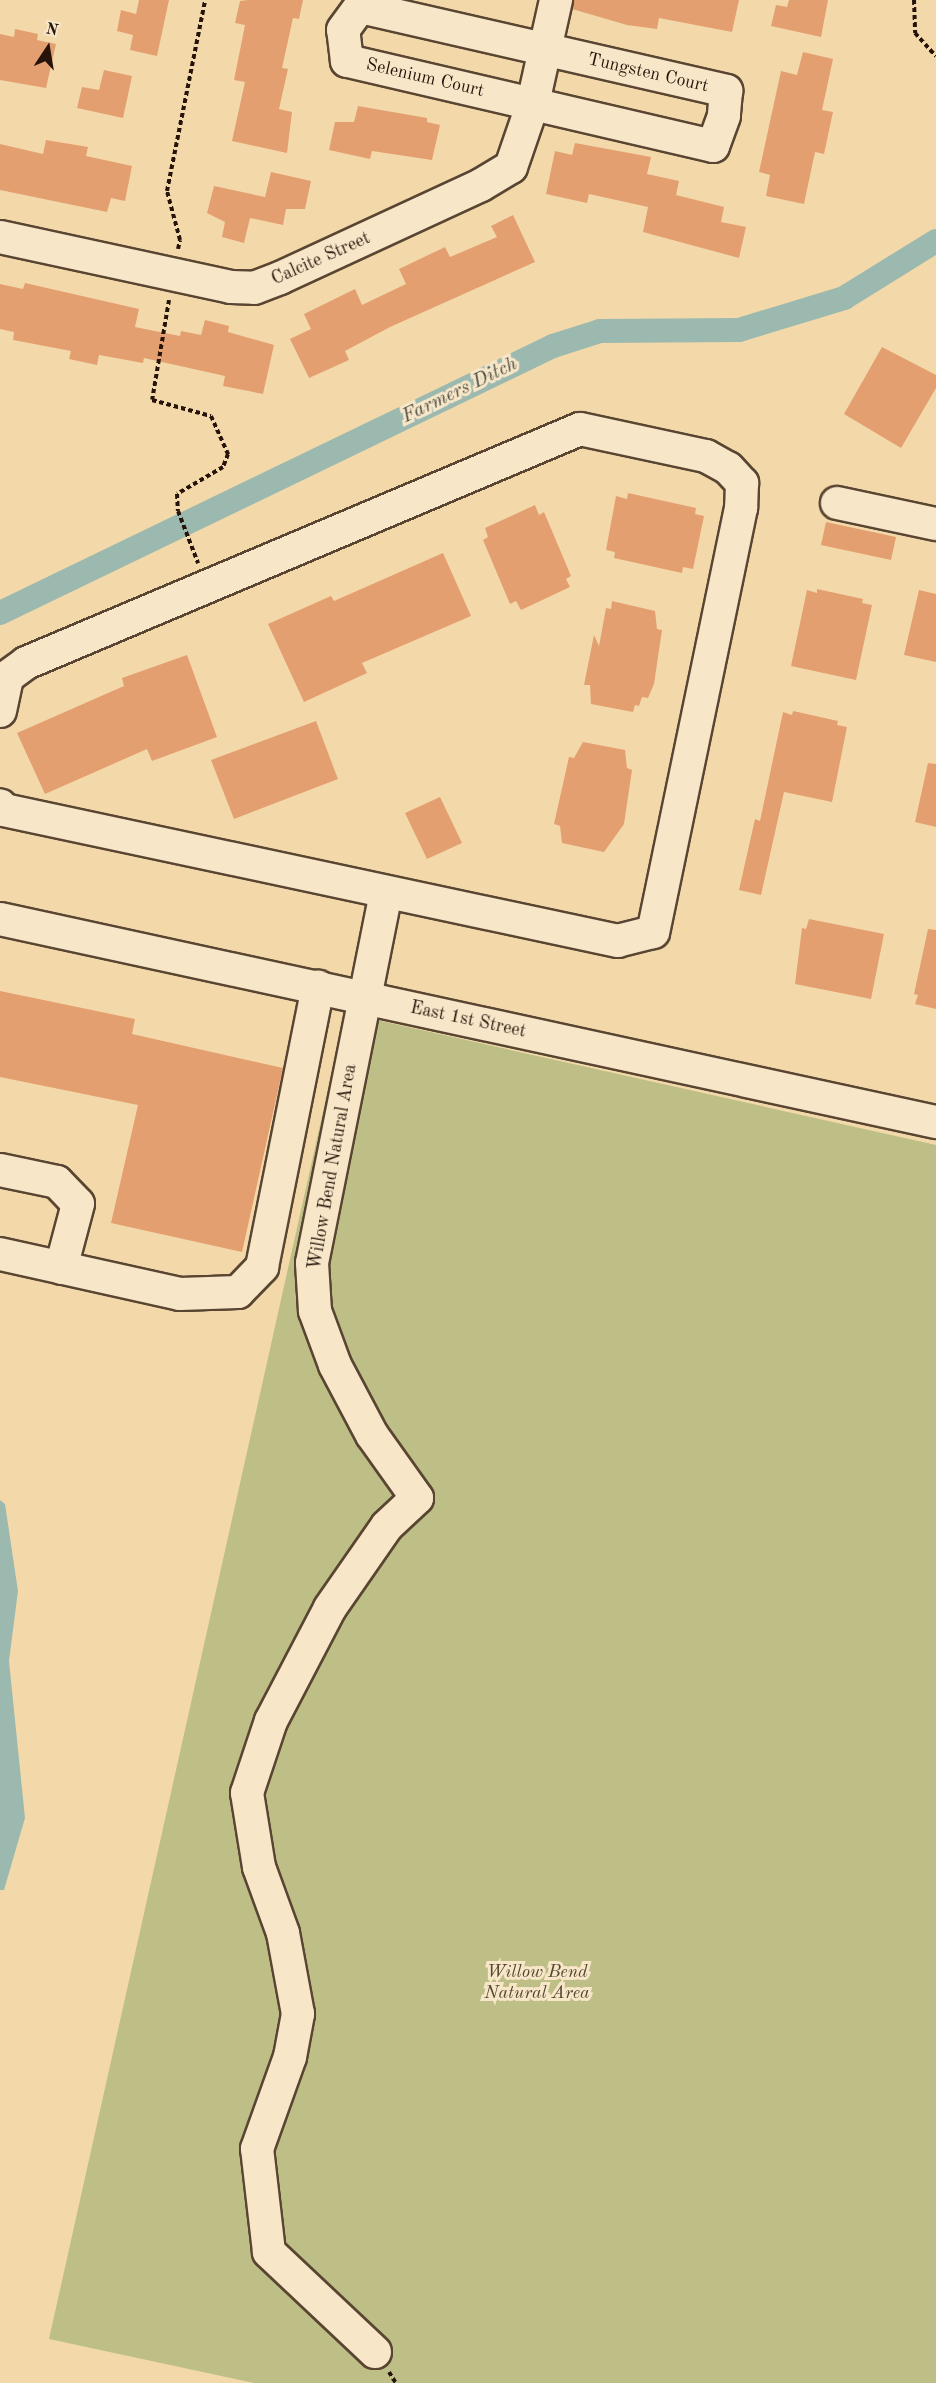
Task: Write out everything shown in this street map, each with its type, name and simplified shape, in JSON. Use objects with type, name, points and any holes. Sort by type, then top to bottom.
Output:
[{"type":"street","name":"Calcite Street","points":[[0,237],[172,275],[254,288],[481,185],[511,167],[533,103],[556,0]]},
{"type":"street","name":"Selenium Court","points":[[533,103],[347,61],[343,30],[360,7],[544,50]]},
{"type":"street","name":"Tungsten Court","points":[[533,103],[714,146],[724,116],[726,91],[544,50]]},
{"type":"street","points":[[0,711],[7,677],[26,663],[580,429],[706,456],[728,468],[742,483],[741,508],[653,932],[618,941],[4,810],[0,805]]},
{"type":"street","points":[[837,503],[936,524]]},
{"type":"street","points":[[364,998],[386,892]]},
{"type":"street","name":"East 1st Street","points":[[0,919],[936,1122]]},
{"type":"street","points":[[0,1254],[180,1294],[238,1292],[262,1267],[318,987]]},
{"type":"street","name":"Willow Bend Natural Area","points":[[364,998],[312,1263],[315,1311],[335,1365],[367,1425],[417,1498],[387,1526],[330,1608],[271,1721],[247,1793],[259,1867],[283,1933],[298,2014],[290,2056],[257,2149],[269,2252],[375,2352]]},
{"type":"street","points":[[0,1170],[57,1182],[78,1204],[61,1268]]},
{"type":"path","points":[[914,0],[915,33],[936,56]]},
{"type":"path","points":[[178,511],[194,550]]},
{"type":"green space","name":"Willow Bend Natural Area","points":[[345,1013],[936,1145],[936,2383],[254,2383],[49,2339]]},
{"type":"water","points":[[0,1500],[5,1504],[18,1591],[9,1661],[25,1818],[4,1890],[0,1890]]},
{"type":"building","points":[[139,0],[169,0],[157,56],[130,50],[133,35],[117,31],[121,10],[136,14]]},
{"type":"building","points":[[303,0],[299,19],[293,18],[282,68],[288,69],[279,109],[292,112],[287,153],[232,141],[245,82],[234,80],[245,25],[235,23],[240,1]]},
{"type":"building","points":[[573,0],[739,0],[732,32],[659,18],[657,29],[627,25],[572,9]]},
{"type":"building","points":[[789,0],[828,0],[821,37],[771,26],[776,5],[787,7]]},
{"type":"building","points":[[15,29],[38,34],[37,40],[56,44],[46,88],[0,80],[0,34],[14,37]]},
{"type":"building","points":[[803,52],[833,59],[822,110],[833,112],[824,154],[815,152],[804,204],[766,196],[770,175],[759,172],[781,71],[797,75]]},
{"type":"building","points":[[104,70],[132,76],[123,118],[77,108],[82,87],[99,90]]},
{"type":"building","points":[[358,106],[427,118],[427,122],[440,125],[432,160],[372,151],[370,159],[329,150],[335,122],[354,122]]},
{"type":"building","points":[[46,140],[88,147],[86,156],[132,166],[125,201],[111,198],[107,212],[0,190],[0,144],[43,154]]},
{"type":"building","points":[[575,143],[651,157],[647,174],[679,181],[676,195],[724,207],[721,222],[746,227],[739,258],[643,232],[648,207],[589,194],[587,203],[546,194],[555,151],[572,155]]},
{"type":"building","points":[[271,172],[311,181],[305,209],[286,209],[283,225],[250,218],[244,243],[222,237],[225,222],[207,213],[214,186],[265,197]]},
{"type":"building","points":[[513,215],[535,262],[390,327],[345,351],[349,360],[309,378],[290,339],[311,329],[304,314],[355,289],[362,305],[406,284],[399,269],[445,247],[450,257],[497,237],[491,226]]},
{"type":"building","points":[[25,283],[139,309],[135,327],[180,336],[181,331],[201,335],[205,320],[229,326],[228,332],[274,345],[263,394],[223,386],[225,376],[144,358],[143,363],[99,355],[97,365],[69,359],[71,351],[13,340],[14,332],[0,329],[0,284],[23,289]]},
{"type":"building","points":[[882,347],[936,375],[936,388],[901,448],[844,414]]},
{"type":"building","points":[[628,493],[696,508],[695,514],[704,516],[693,569],[683,567],[682,573],[614,558],[615,552],[606,550],[616,496],[627,499]]},
{"type":"building","points":[[535,505],[539,515],[544,512],[571,576],[566,579],[570,587],[521,610],[516,601],[510,604],[483,540],[488,537],[485,528]]},
{"type":"building","points":[[826,522],[896,537],[891,560],[821,545]]},
{"type":"building","points":[[443,553],[471,616],[362,663],[367,673],[304,702],[268,624],[331,596],[334,601]]},
{"type":"building","points":[[817,589],[863,599],[862,603],[872,605],[856,680],[791,666],[807,590],[817,593]]},
{"type":"building","points":[[919,590],[936,594],[936,662],[904,655]]},
{"type":"building","points":[[612,601],[655,611],[657,629],[662,630],[654,684],[648,698],[642,697],[639,706],[635,705],[633,712],[591,704],[590,685],[584,685],[594,635],[599,646],[606,608],[611,609]]},
{"type":"building","points":[[187,655],[217,737],[152,761],[147,749],[45,794],[17,733],[124,686],[122,678]]},
{"type":"building","points":[[793,711],[838,721],[837,725],[847,727],[832,802],[784,792],[761,895],[739,890],[755,819],[760,821],[783,712],[792,715]]},
{"type":"building","points":[[316,721],[338,779],[234,819],[211,760]]},
{"type":"building","points":[[583,742],[625,750],[627,768],[632,770],[624,824],[604,852],[562,843],[560,826],[554,824],[569,757],[574,758]]},
{"type":"building","points":[[928,763],[936,764],[936,827],[915,822]]},
{"type":"building","points":[[440,797],[462,843],[427,859],[405,813]]},
{"type":"building","points":[[809,919],[884,934],[871,999],[795,984],[802,928],[806,929]]},
{"type":"building","points":[[928,929],[936,930],[936,1009],[915,1004],[918,995],[914,994]]},
{"type":"building","points":[[0,991],[135,1019],[132,1034],[283,1068],[242,1252],[111,1223],[138,1105],[0,1077]]},
{"type":"waterway","name":"Farmers Ditch","points":[[0,613],[553,346],[600,331],[739,330],[844,298],[936,241]]}]
